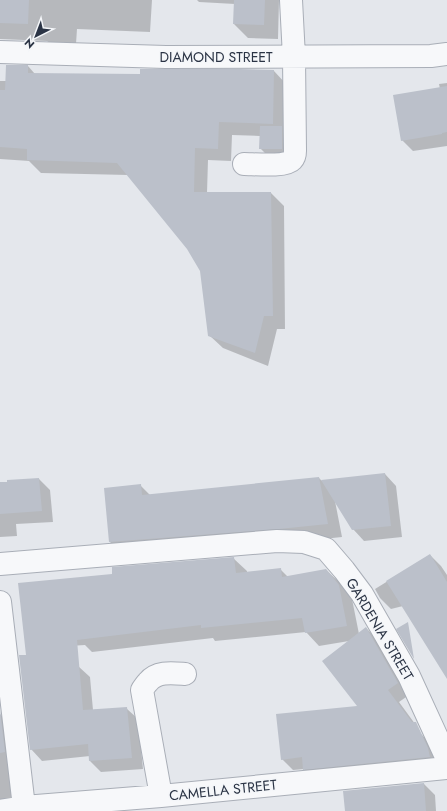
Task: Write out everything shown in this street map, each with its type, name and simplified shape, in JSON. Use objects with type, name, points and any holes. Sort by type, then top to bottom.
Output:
[{"type":"street","points":[[244,164],[288,163],[294,156],[294,57],[291,0]]},
{"type":"street","name":"DIAMOND STREET","points":[[0,52],[166,57],[439,55]]},
{"type":"street","name":"GARDENIA STREET","points":[[0,564],[277,540],[304,542],[326,549],[362,594],[410,676],[447,759]]},
{"type":"street","points":[[0,602],[24,807]]},
{"type":"street","points":[[161,796],[142,690],[148,681],[156,676],[167,673],[185,674]]},
{"type":"street","name":"CAMELLA STREET","points":[[0,811],[24,807],[161,796],[447,768]]},
{"type":"building","points":[[0,0],[29,0],[28,24],[0,23]]},
{"type":"building","points":[[234,0],[265,0],[264,25],[233,24]]},
{"type":"building","points":[[6,65],[28,65],[28,73],[140,74],[140,69],[274,70],[273,124],[219,122],[218,149],[195,148],[194,192],[271,192],[273,316],[264,316],[255,353],[208,336],[200,271],[187,249],[117,163],[27,160],[27,149],[0,147],[0,90],[5,90]]},
{"type":"building","points":[[447,86],[447,132],[401,141],[393,95]]},
{"type":"building","points":[[260,126],[282,126],[282,149],[259,149]]},
{"type":"building","points":[[385,473],[391,526],[352,530],[321,480]]},
{"type":"building","points":[[319,477],[328,524],[109,542],[104,488],[141,484],[142,495]]},
{"type":"building","points":[[39,478],[42,511],[0,514],[0,482],[7,482],[7,480]]},
{"type":"building","points":[[430,554],[447,582],[447,679],[386,581]]},
{"type":"building","points":[[234,557],[236,573],[281,568],[282,577],[326,569],[339,585],[347,626],[305,633],[302,618],[201,628],[201,625],[77,640],[83,710],[127,707],[132,758],[89,761],[88,744],[30,750],[19,655],[26,655],[18,583],[112,574],[112,567]]},
{"type":"building","points":[[408,622],[414,659],[396,629]]},
{"type":"building","points":[[366,627],[398,683],[388,690],[412,722],[416,722],[428,748],[430,757],[303,770],[302,757],[281,760],[276,714],[357,706],[322,661]]},
{"type":"building","points":[[0,710],[5,752],[0,753]]},
{"type":"building","points":[[424,783],[426,811],[345,811],[343,791]]}]
